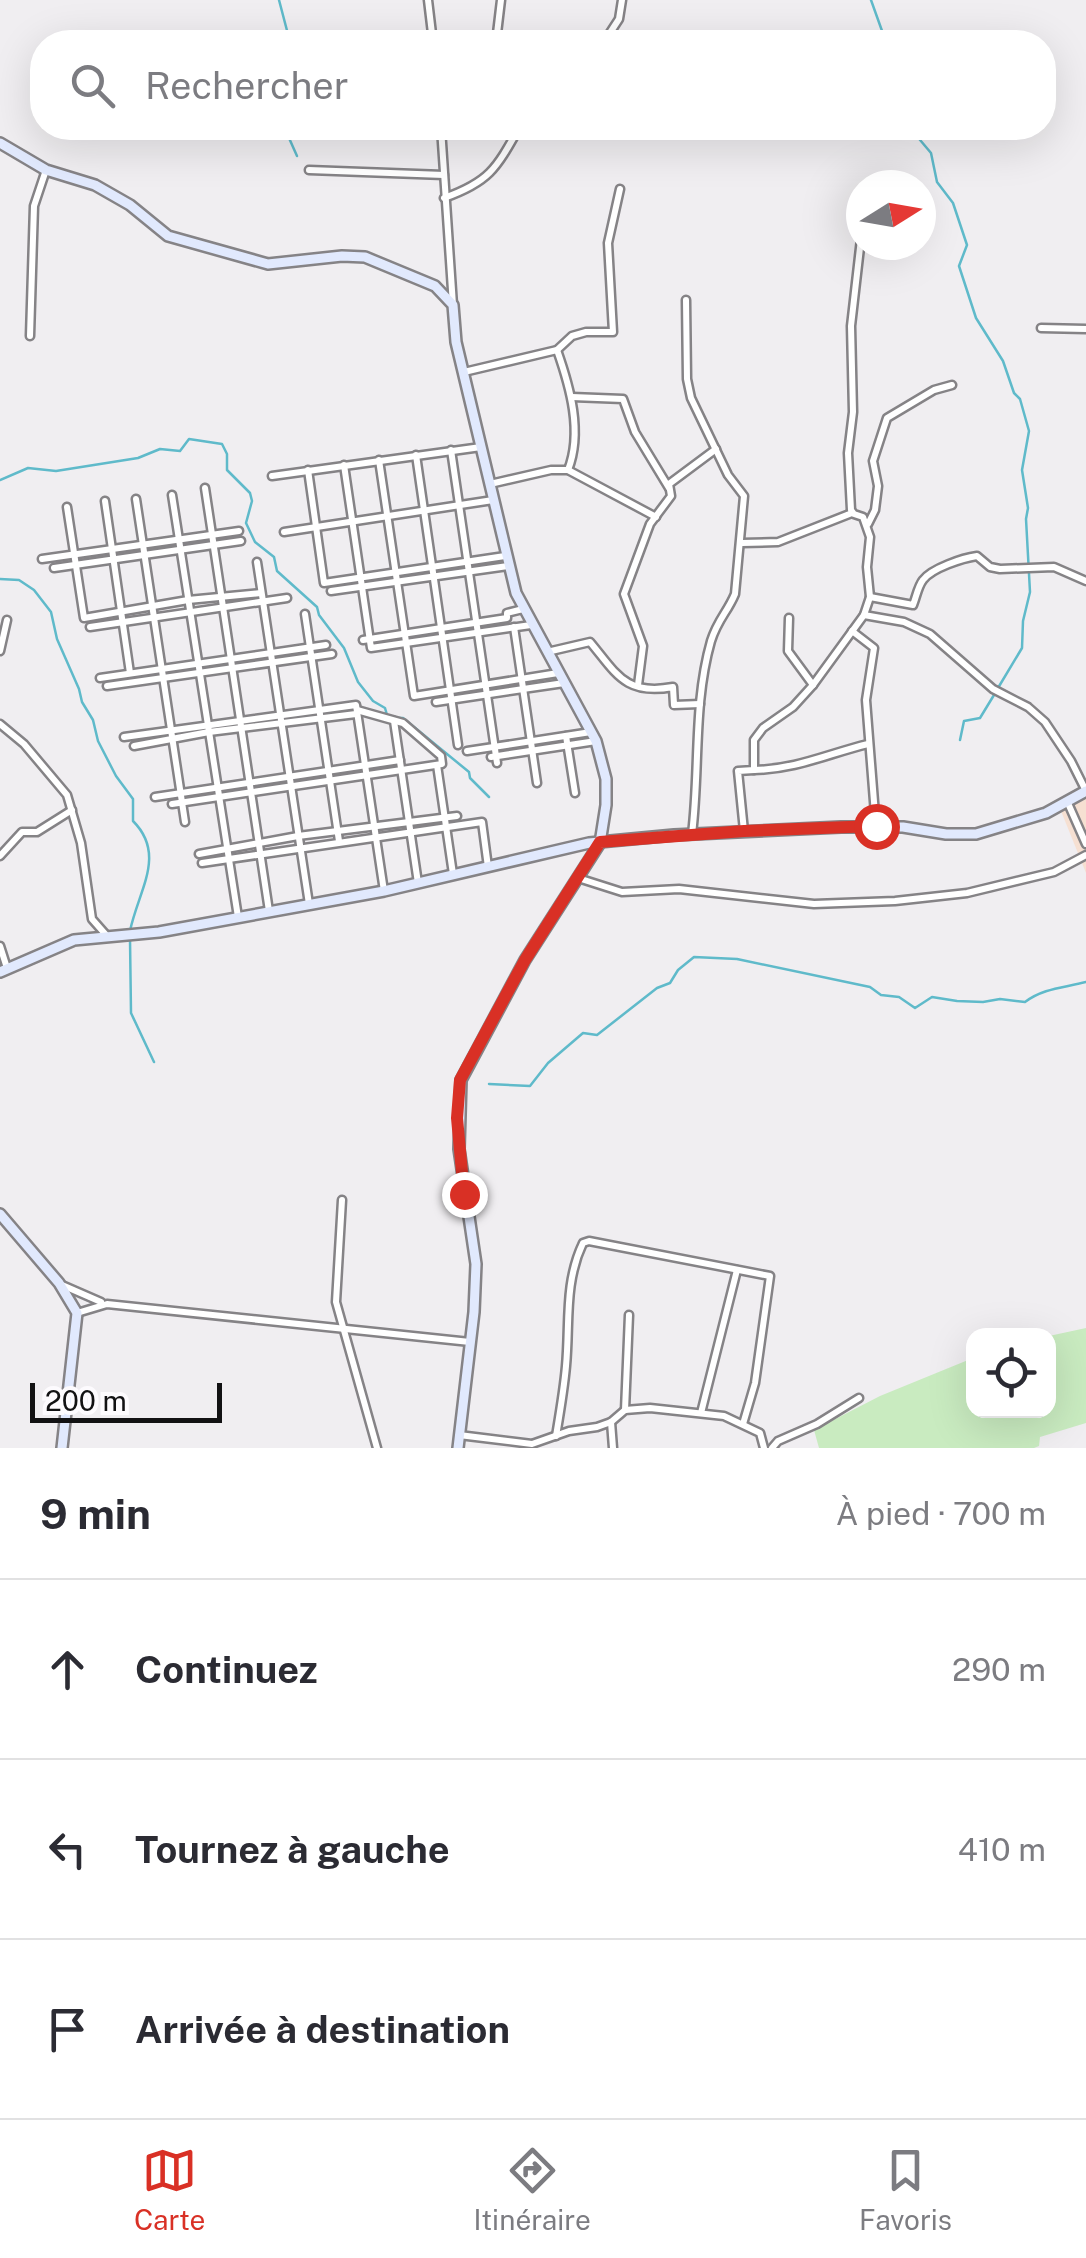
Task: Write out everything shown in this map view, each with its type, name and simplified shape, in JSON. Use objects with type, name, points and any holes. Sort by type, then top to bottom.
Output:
[{"type":"street","points":[[428,0],[432,30]]},
{"type":"street","points":[[497,30],[501,0]]},
{"type":"street","points":[[612,30],[620,19],[622,0]]},
{"type":"street","points":[[442,140],[456,342],[506,561],[531,624],[593,737],[606,779],[600,842],[525,960],[460,1080],[459,1149],[476,1264],[458,1448]]},
{"type":"street","points":[[444,198],[486,178],[511,140]]},
{"type":"street","points":[[0,143],[46,170],[94,185],[130,206],[168,236],[268,264],[342,256],[365,258],[434,286],[453,305]]},
{"type":"street","points":[[30,336],[34,206],[46,170]]},
{"type":"street","points":[[310,170],[444,175]]},
{"type":"street","points":[[464,372],[557,350],[572,336],[613,332],[608,243],[620,189]]},
{"type":"street","points":[[852,513],[848,453],[853,412],[851,326],[859,260]]},
{"type":"street","points":[[686,300],[687,379],[691,398],[728,475],[744,496],[735,594],[730,608],[721,614],[711,643],[700,704],[692,835]]},
{"type":"street","points":[[1041,328],[1086,328]]},
{"type":"street","points":[[557,350],[572,397],[574,420],[568,470]]},
{"type":"street","points":[[868,526],[876,510],[878,486],[873,461],[886,418],[934,390],[952,385]]},
{"type":"street","points":[[572,397],[623,399],[635,432],[671,496],[656,516],[624,594],[643,646],[638,685]]},
{"type":"street","points":[[272,476],[481,447]]},
{"type":"street","points":[[669,488],[716,449]]},
{"type":"street","points":[[452,450],[495,756]]},
{"type":"street","points":[[416,455],[458,745]]},
{"type":"street","points":[[380,460],[414,696],[558,673]]},
{"type":"street","points":[[344,465],[371,648],[441,628],[507,618],[507,613],[524,609]]},
{"type":"street","points":[[308,470],[324,583],[433,576],[506,561]]},
{"type":"street","points":[[490,484],[550,470],[568,470],[656,516]]},
{"type":"street","points":[[205,488],[269,911]]},
{"type":"street","points":[[172,495],[238,917]]},
{"type":"street","points":[[136,499],[186,822]]},
{"type":"street","points":[[284,532],[494,500]]},
{"type":"street","points":[[105,501],[131,678]]},
{"type":"street","points":[[67,507],[84,618],[190,610],[262,597],[287,598]]},
{"type":"street","points":[[742,543],[778,542],[852,513],[863,516],[868,526],[870,597],[864,615],[813,685],[793,706],[762,728],[754,740],[754,770]]},
{"type":"street","points":[[42,559],[239,531]]},
{"type":"street","points":[[54,568],[240,541]]},
{"type":"street","points":[[870,597],[913,605],[922,580],[954,560],[977,556],[990,567],[1054,567],[1086,581]]},
{"type":"street","points":[[397,577],[432,567],[506,561]]},
{"type":"street","points":[[256,562],[308,904]]},
{"type":"street","points":[[331,591],[361,582]]},
{"type":"street","points":[[153,611],[188,600],[222,602]]},
{"type":"street","points":[[305,614],[339,841]]},
{"type":"street","points":[[0,946],[3,970],[74,940],[384,891],[600,842],[876,826],[976,834],[1046,813],[1086,791],[1045,722],[996,690],[930,634],[904,622],[864,615]]},
{"type":"street","points":[[90,626],[122,616]]},
{"type":"street","points":[[789,618],[788,651],[813,685]]},
{"type":"street","points":[[0,652],[6,620]]},
{"type":"street","points":[[406,638],[442,638],[531,624]]},
{"type":"street","points":[[514,627],[537,783]]},
{"type":"street","points":[[852,632],[874,648],[866,700],[876,826]]},
{"type":"street","points":[[546,653],[590,642],[612,672],[623,680],[638,685],[673,686],[674,705],[700,704]]},
{"type":"street","points":[[100,678],[163,678],[232,668],[272,662],[326,645]]},
{"type":"street","points":[[107,686],[162,668],[230,657],[270,652],[332,654]]},
{"type":"street","points":[[436,702],[564,683]]},
{"type":"street","points":[[124,737],[320,714],[356,705],[384,891]]},
{"type":"street","points":[[154,796],[442,764],[440,756],[403,722],[356,712]]},
{"type":"street","points":[[394,721],[418,884]]},
{"type":"street","points":[[0,724],[52,774],[67,795],[82,843],[92,919],[107,936]]},
{"type":"street","points":[[134,746],[208,728]]},
{"type":"street","points":[[466,751],[495,756],[566,736],[593,737]]},
{"type":"street","points":[[566,736],[575,793]]},
{"type":"street","points":[[532,746],[568,746],[593,737]]},
{"type":"street","points":[[744,831],[738,770],[778,770],[817,762],[832,753],[868,744]]},
{"type":"street","points":[[365,770],[400,760]]},
{"type":"street","points":[[437,765],[452,874]]},
{"type":"street","points":[[172,804],[250,786]]},
{"type":"street","points":[[1067,801],[1086,844]]},
{"type":"street","points":[[0,856],[22,832],[37,832],[72,810]]},
{"type":"street","points":[[445,822],[457,816]]},
{"type":"street","points":[[200,859],[375,836],[445,822],[482,822],[488,867]]},
{"type":"street","points":[[228,854],[298,836],[374,826],[410,827]]},
{"type":"street","points":[[578,878],[622,892],[680,889],[814,904],[895,901],[983,890],[1054,872],[1086,855]]},
{"type":"street","points":[[342,1200],[336,1302],[377,1448]]},
{"type":"street","points":[[0,1214],[59,1283],[77,1313],[62,1448]]},
{"type":"street","points":[[556,1436],[566,1364],[567,1300],[575,1260],[583,1243],[590,1241],[770,1276],[755,1382],[743,1424]]},
{"type":"street","points":[[700,1413],[738,1270]]},
{"type":"street","points":[[59,1283],[107,1304],[470,1342]]},
{"type":"street","points":[[77,1313],[107,1304]]},
{"type":"street","points":[[625,1410],[630,1315]]},
{"type":"street","points":[[459,1435],[532,1444],[611,1422],[625,1410],[650,1408],[724,1416],[775,1445],[858,1398]]},
{"type":"street","points":[[611,1422],[613,1448]]},
{"type":"street","points":[[760,1434],[764,1448]]},
{"type":"shaded area","points":[[1086,795],[1086,873],[1061,811]]},
{"type":"green space","points":[[1086,1328],[1086,1423],[1040,1437],[1039,1446],[819,1448],[814,1430],[880,1396],[966,1361],[966,1418],[1056,1418],[1056,1334]]},
{"type":"waterway","points":[[279,0],[287,30]]},
{"type":"waterway","points":[[871,0],[882,30]]},
{"type":"waterway","points":[[290,140],[297,156]]},
{"type":"waterway","points":[[920,140],[931,153],[937,182],[953,203],[967,245],[959,266],[976,318],[1003,361],[1029,431],[1022,470],[1028,508],[1030,592],[1022,648],[998,688]]},
{"type":"waterway","points":[[0,480],[28,468],[56,471],[138,458],[160,449],[180,451],[189,439],[222,444],[227,454],[227,470],[250,493],[252,501],[246,523],[255,542],[274,557],[277,571],[317,607],[344,648],[358,682],[373,701],[385,708],[387,715]]},
{"type":"waterway","points":[[0,579],[19,580],[34,590],[51,612],[57,639],[93,720],[98,741],[133,799],[133,821],[143,834],[149,860],[130,931]]},
{"type":"waterway","points":[[960,740],[964,721],[980,718],[994,695]]},
{"type":"waterway","points":[[398,718],[403,718],[469,772],[489,797]]},
{"type":"waterway","points":[[130,939],[131,1013],[154,1062]]},
{"type":"waterway","points":[[489,1084],[530,1086],[548,1063],[583,1033],[597,1035],[657,988],[670,983],[694,957],[737,959],[870,987],[881,995],[899,997],[915,1008],[932,997],[1025,1002],[1047,991],[1086,982]]},
{"type":"route","points":[[464,1194],[457,1118],[460,1080],[525,960],[600,842],[876,826]]}]
